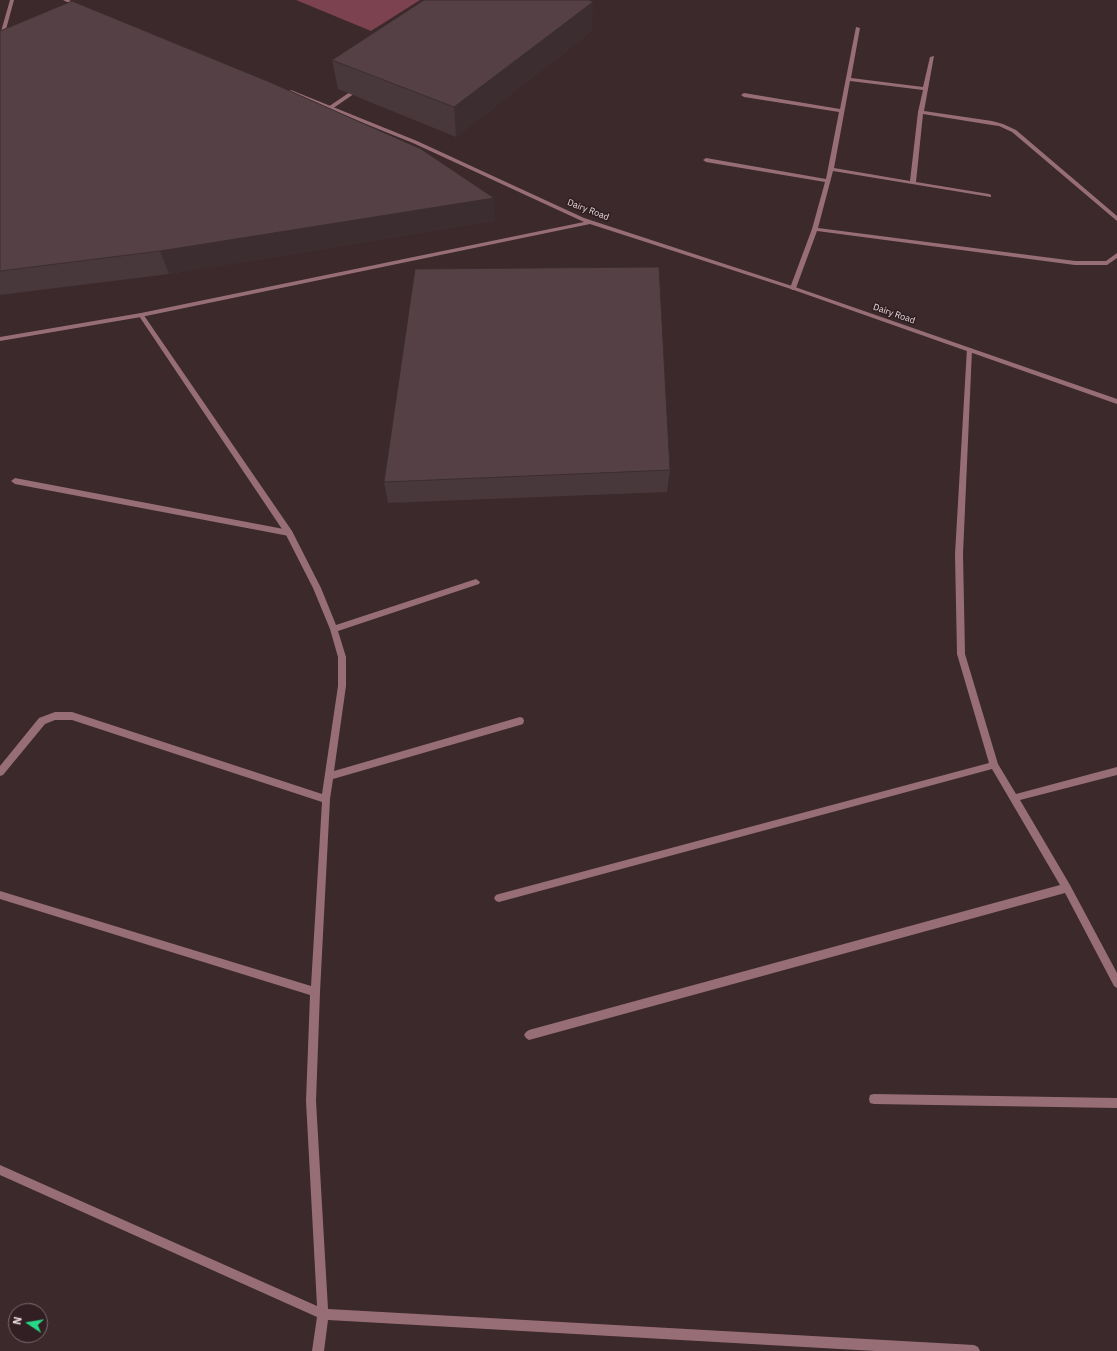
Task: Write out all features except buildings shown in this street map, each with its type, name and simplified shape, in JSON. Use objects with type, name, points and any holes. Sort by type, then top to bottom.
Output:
[{"type":"street","points":[[0,44],[12,0]]},
{"type":"street","points":[[65,0],[87,9]]},
{"type":"street","points":[[793,288],[815,229],[832,169],[858,28]]},
{"type":"street","points":[[913,182],[922,112],[932,57]]},
{"type":"street","points":[[849,79],[926,89]]},
{"type":"street","points":[[330,108],[363,86]]},
{"type":"street","name":"Dairy Road","points":[[286,90],[415,142],[590,222],[793,288],[1117,402]]},
{"type":"street","points":[[744,95],[843,111]]},
{"type":"street","points":[[922,112],[992,123],[1014,131],[1117,219]]},
{"type":"street","points":[[706,160],[828,181]]},
{"type":"street","points":[[832,169],[989,196]]},
{"type":"street","points":[[0,339],[141,315],[590,222]]},
{"type":"street","points":[[815,229],[1075,263],[1107,263],[1117,256]]},
{"type":"street","points":[[141,315],[289,533],[317,588],[334,628],[342,657],[342,686],[326,799],[315,992],[311,1101],[323,1314],[318,1351]]},
{"type":"street","points":[[969,350],[959,554],[961,654],[994,765],[1067,888],[1117,983]]},
{"type":"street","points":[[15,481],[289,533]]},
{"type":"street","points":[[334,628],[476,582]]},
{"type":"street","points":[[1,768],[42,721],[55,716],[72,716],[326,799]]},
{"type":"street","points":[[330,776],[520,721]]},
{"type":"street","points":[[499,898],[994,765]]},
{"type":"street","points":[[1014,798],[1117,771]]},
{"type":"street","points":[[529,1035],[1067,888]]},
{"type":"street","points":[[0,895],[315,992]]},
{"type":"street","points":[[874,1098],[1117,1103]]},
{"type":"street","points":[[0,1170],[323,1314],[974,1351]]},
{"type":"shaded area","points":[[296,0],[420,0],[371,31]]}]
